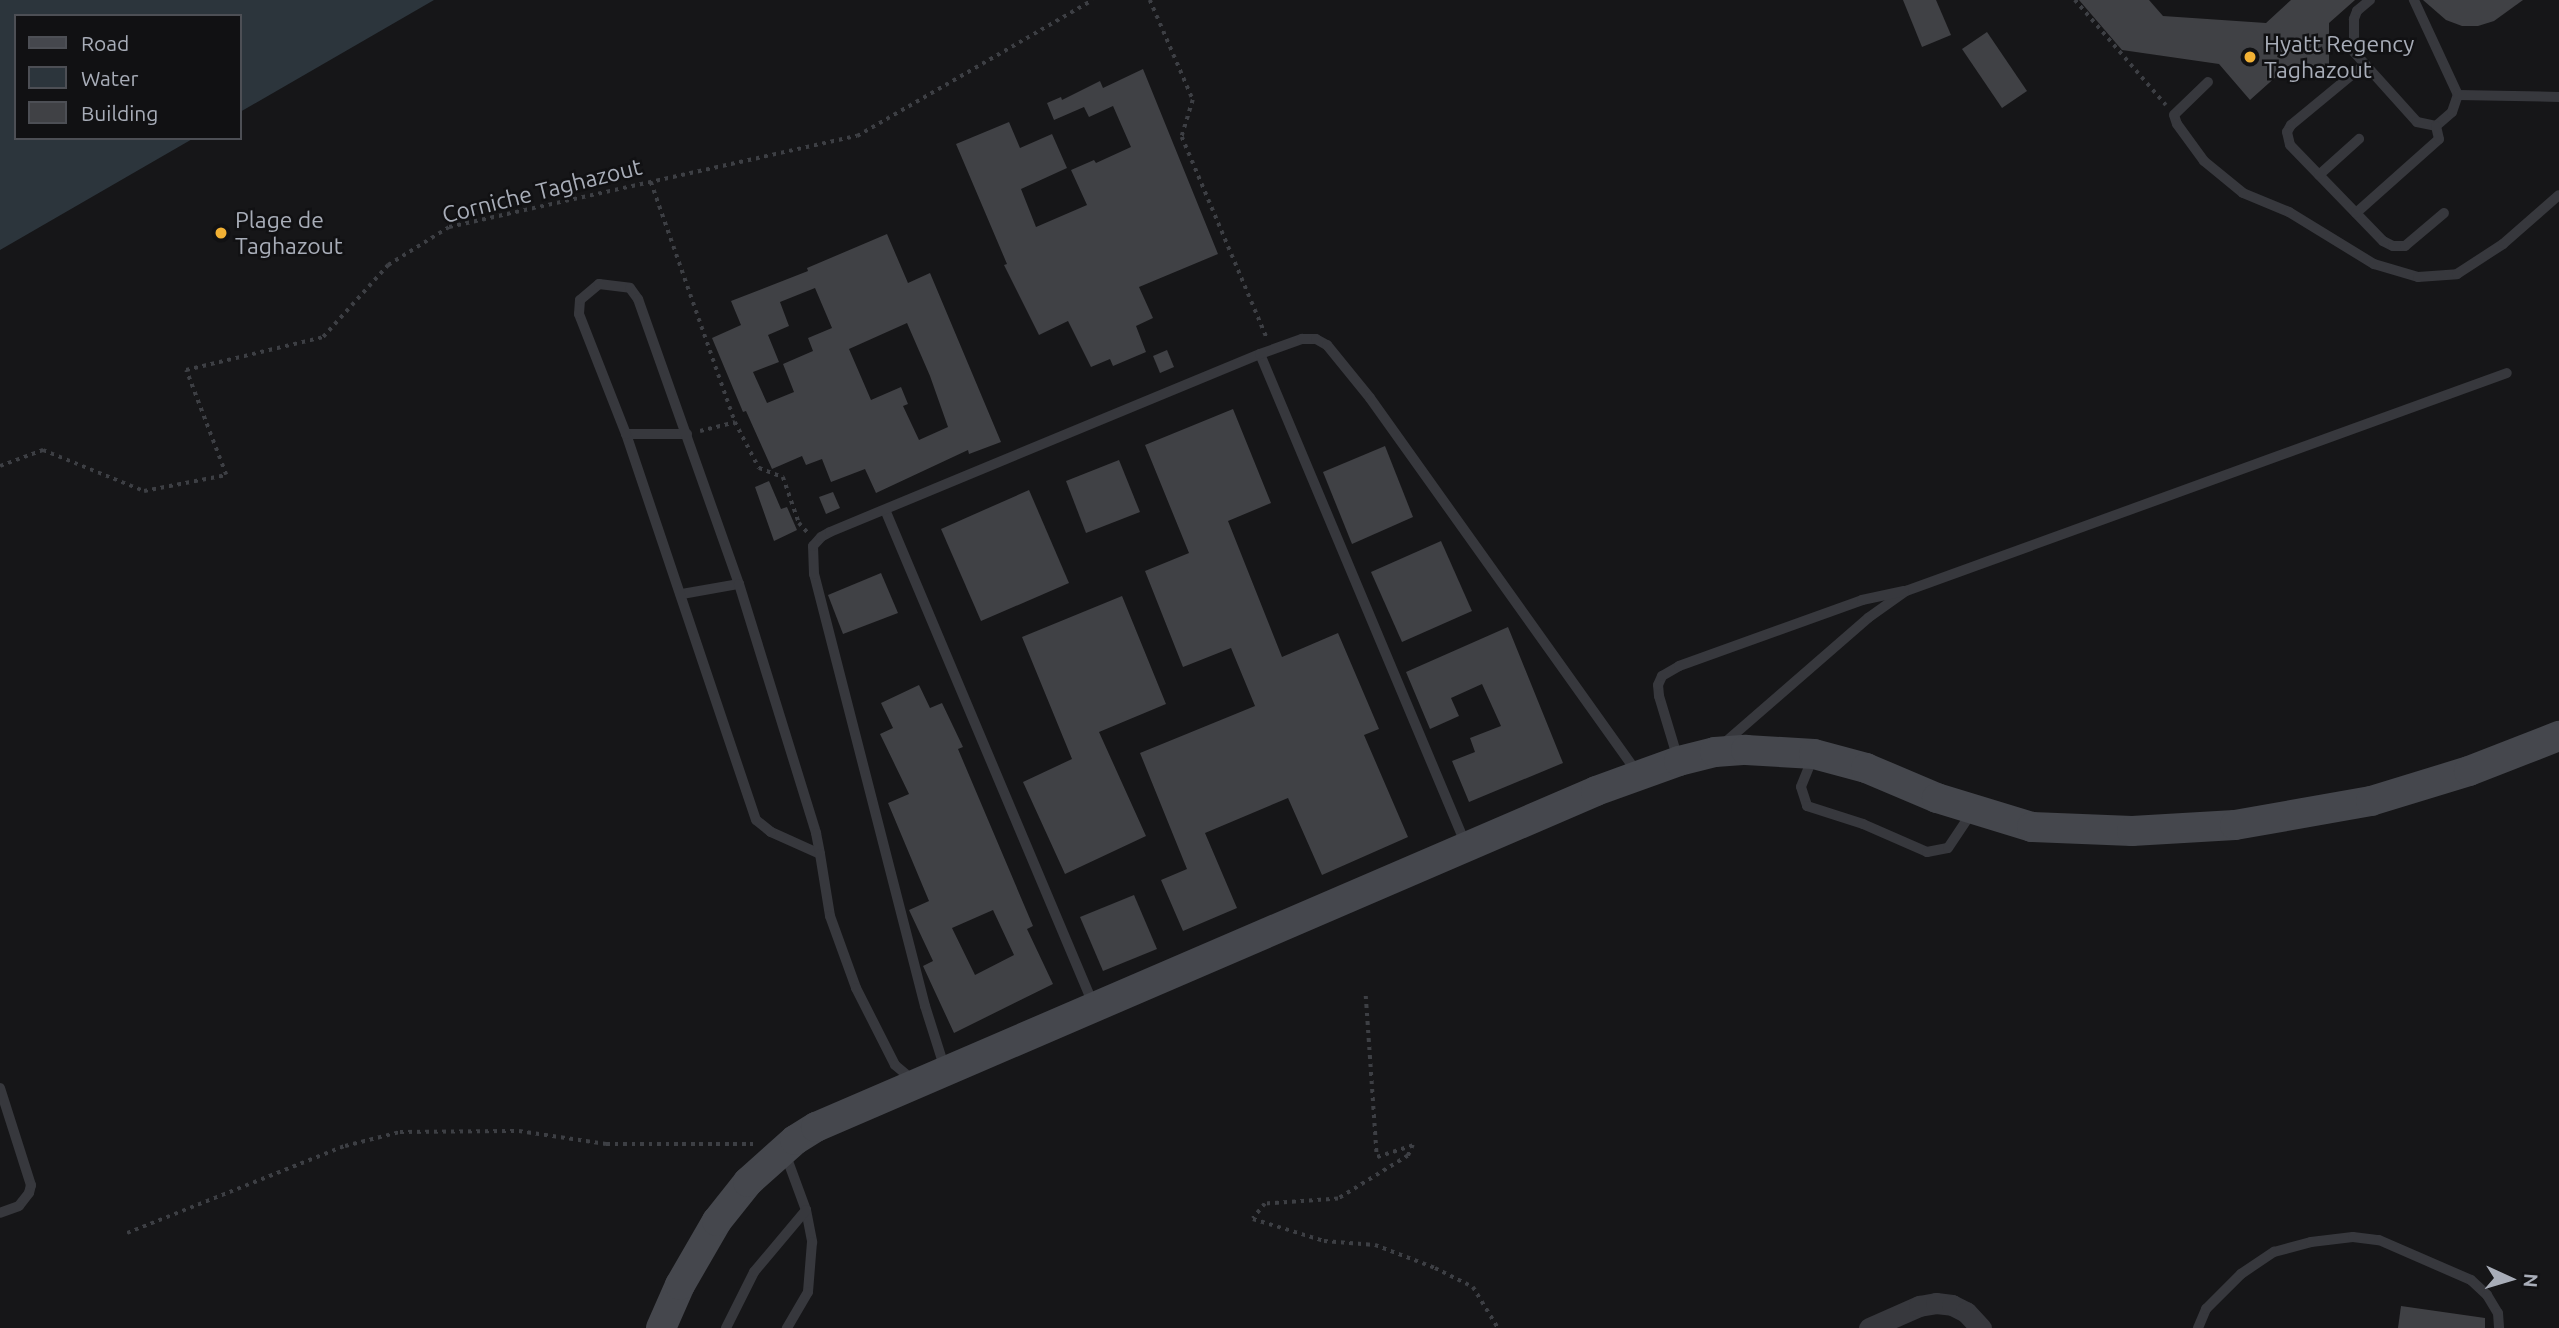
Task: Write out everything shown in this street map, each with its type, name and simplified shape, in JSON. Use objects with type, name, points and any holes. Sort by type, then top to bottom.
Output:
[{"type":"street","points":[[661,1328],[680,1285],[717,1221],[748,1182],[770,1146],[1466,847],[1638,775],[1679,761],[1715,752],[1745,750],[1814,754],[1867,768],[1973,811],[2032,827],[2071,831],[2132,831],[2235,825],[2347,806],[2411,791],[2559,736]]},
{"type":"street","points":[[1869,1328],[1919,1306],[1936,1303],[1952,1305],[1966,1312],[1981,1328]]},
{"type":"lane","points":[[2370,0],[2357,11],[2353,26],[2354,52],[2417,122],[2436,127]]},
{"type":"lane","points":[[2414,0],[2458,95],[2452,112],[2436,127]]},
{"type":"lane","points":[[2365,64],[2287,132],[2290,145],[2383,241],[2393,246],[2405,246],[2444,213]]},
{"type":"lane","points":[[2208,82],[2174,115],[2195,151],[2232,186],[2301,219],[2358,257],[2418,277],[2444,277],[2468,269],[2527,225],[2559,195]]},
{"type":"lane","points":[[2458,95],[2559,97]]},
{"type":"lane","points":[[2357,214],[2440,139],[2436,127]]},
{"type":"lane","points":[[2319,175],[2359,139]]},
{"type":"lane","points":[[820,854],[771,832],[755,820],[682,594],[626,433],[579,314],[580,300],[599,285],[630,288],[638,299],[739,584],[816,833],[820,854],[830,916],[856,988],[895,1065],[915,1082]]},
{"type":"lane","points":[[945,1069],[925,1006],[814,574],[811,553],[816,541],[830,532],[886,512],[1272,349],[1311,338],[1326,345],[1370,398],[1638,775]]},
{"type":"lane","points":[[1260,354],[1466,847]]},
{"type":"lane","points":[[1679,761],[1658,685],[1662,676],[1679,666],[1862,600],[1884,593],[1906,591],[2507,373]]},
{"type":"lane","points":[[626,433],[687,434]]},
{"type":"lane","points":[[886,512],[1095,1007]]},
{"type":"lane","points":[[682,594],[739,584]]},
{"type":"lane","points":[[1715,752],[1868,618],[1906,591]]},
{"type":"lane","points":[[1814,754],[1801,787],[1807,806],[1890,835],[1927,852],[1948,848],[1973,811]]},
{"type":"lane","points":[[0,1088],[31,1185],[25,1201],[0,1213]]},
{"type":"lane","points":[[770,1146],[806,1210],[812,1242],[811,1278],[802,1306],[787,1328]]},
{"type":"lane","points":[[726,1328],[754,1272],[806,1210]]},
{"type":"lane","points":[[2198,1328],[2206,1309],[2241,1274],[2274,1252],[2311,1242],[2353,1237],[2379,1240],[2470,1280],[2487,1295],[2498,1313],[2499,1328]]},
{"type":"path","name":"Corniche Taghazout","points":[[0,466],[43,450],[144,491],[226,475],[186,370],[323,337],[388,265],[449,227],[857,136],[1093,0]]},
{"type":"path","points":[[1150,0],[1193,100],[1182,137],[1272,349]]},
{"type":"path","points":[[2075,0],[2174,115]]},
{"type":"path","points":[[651,182],[735,422],[759,468],[783,477],[799,523],[816,541]]},
{"type":"path","points":[[687,434],[735,422]]},
{"type":"path","points":[[1366,996],[1377,1157],[1413,1145],[1408,1156],[1338,1199],[1265,1204],[1253,1219],[1324,1241],[1375,1245],[1435,1268],[1473,1287],[1498,1328]]},
{"type":"path","points":[[127,1233],[345,1146],[400,1132],[519,1131],[620,1145],[770,1146]]},
{"type":"water","points":[[0,0],[434,0],[242,111],[242,14],[14,14],[14,140],[191,140],[0,250]]},
{"type":"building","points":[[1903,0],[1936,0],[1951,35],[1922,47]]},
{"type":"building","name":"Hyatt Regency Taghazout","points":[[2079,0],[2149,0],[2163,16],[2266,23],[2291,0],[2355,0],[2329,23],[2329,66],[2288,66],[2250,100],[2219,64],[2122,50]]},
{"type":"building","points":[[2423,0],[2523,0],[2494,21],[2478,26],[2462,26],[2446,20]]},
{"type":"building","points":[[1987,32],[2027,91],[2002,108],[1962,49]]},
{"type":"building","points":[[1143,69],[1218,254],[1139,287],[1153,318],[1136,326],[1146,352],[1113,366],[1110,359],[1091,367],[1068,321],[1039,335],[1004,265],[1007,264],[956,144],[1009,122],[1020,148],[1052,134],[1067,168],[1021,189],[1036,227],[1087,205],[1071,170],[1094,160],[1096,163],[1131,147],[1113,106],[1089,117],[1084,107],[1054,120],[1047,103],[1061,97],[1062,100],[1100,81],[1103,88]]},
{"type":"building","points":[[887,234],[908,283],[930,273],[1001,442],[969,454],[968,450],[876,493],[865,469],[831,482],[822,459],[806,465],[802,456],[772,469],[746,411],[743,412],[712,338],[741,325],[731,301],[808,271],[807,268]],"holes":[[[815,288],[832,328],[808,338],[813,351],[783,364],[794,392],[767,403],[753,372],[779,362],[768,335],[789,326],[780,302]],[[907,323],[948,427],[919,440],[903,406],[908,404],[901,387],[871,400],[849,349]]]},
{"type":"building","points":[[1167,350],[1174,367],[1160,373],[1153,356]]},
{"type":"building","points":[[1233,409],[1271,503],[1228,521],[1282,657],[1338,633],[1379,729],[1364,735],[1408,837],[1322,875],[1288,798],[1205,833],[1237,908],[1183,931],[1161,880],[1187,869],[1140,753],[1255,706],[1231,648],[1183,667],[1145,571],[1189,553],[1145,445]]},
{"type":"building","points":[[1385,446],[1413,517],[1352,544],[1323,472]]},
{"type":"building","points":[[1119,460],[1140,512],[1086,533],[1066,481]]},
{"type":"building","points":[[769,481],[781,509],[787,507],[797,530],[774,541],[755,487]]},
{"type":"building","points":[[1029,490],[1069,583],[981,621],[941,529]]},
{"type":"building","points":[[833,492],[840,508],[826,514],[819,497]]},
{"type":"building","points":[[1441,541],[1472,611],[1402,642],[1371,572]]},
{"type":"building","points":[[881,573],[898,613],[843,634],[828,595]]},
{"type":"building","points":[[1122,596],[1166,704],[1099,732],[1146,836],[1065,874],[1023,782],[1072,759],[1022,637]]},
{"type":"building","points":[[1508,627],[1563,763],[1469,802],[1452,761],[1475,752],[1470,738],[1501,726],[1482,684],[1451,698],[1459,716],[1430,729],[1406,672]]},
{"type":"building","points":[[919,685],[930,708],[942,703],[963,747],[958,749],[1033,926],[1027,929],[1053,984],[954,1033],[923,966],[933,961],[909,910],[929,901],[888,803],[909,794],[880,734],[893,728],[881,703]],"holes":[[[993,910],[1014,955],[975,975],[952,928]]]},
{"type":"building","points":[[1134,895],[1157,949],[1103,971],[1080,917]]},
{"type":"building","points":[[2401,1306],[2485,1318],[2485,1328],[2398,1328]]},
{"type":"place","name":"Hyatt Regency Taghazout","points":[[2250,57]]},
{"type":"place","name":"Plage de Taghazout","points":[[221,233]]}]
